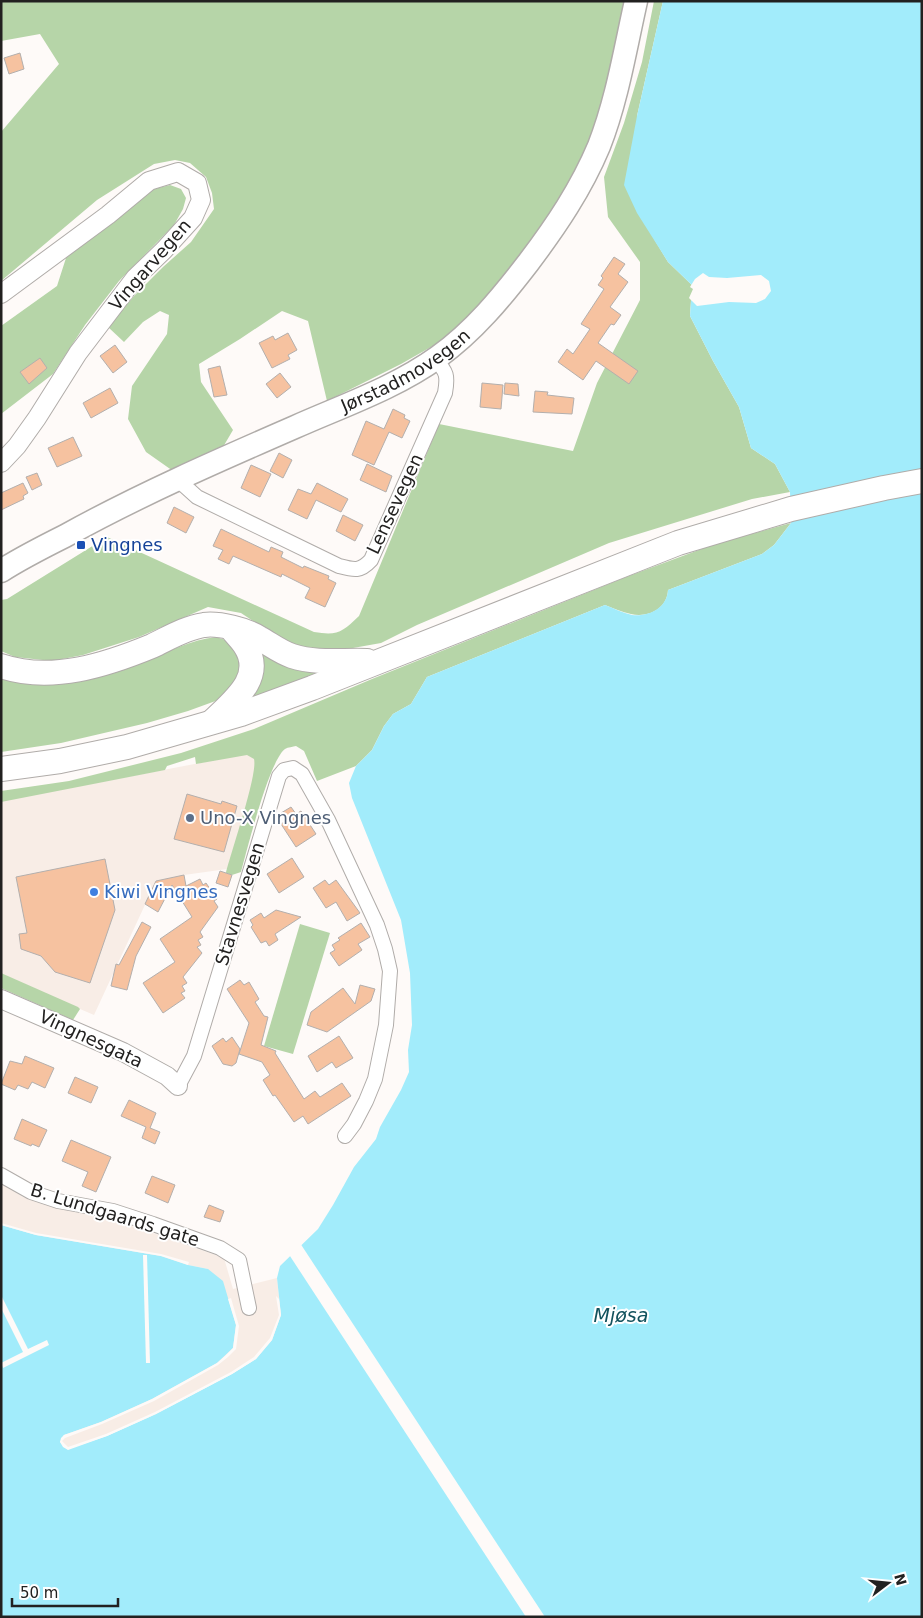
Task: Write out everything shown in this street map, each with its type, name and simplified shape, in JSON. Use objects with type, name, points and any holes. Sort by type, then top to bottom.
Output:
[{"type":"highway","points":[[2,769],[94,754],[211,724],[275,703],[639,558],[760,518],[848,496],[922,481]]},
{"type":"highway","points":[[1,666],[31,673],[76,670],[124,656],[196,627],[211,625],[232,628],[257,636],[278,650],[303,659],[330,662],[379,661]]},
{"type":"highway","points":[[211,724],[245,689],[252,672],[250,655],[232,628]]},
{"type":"main road","name":"Jørstadmovegen","points":[[1,571],[90,522],[177,479],[386,386],[436,359],[460,341],[513,283],[569,206],[586,174],[606,126],[616,93],[636,1]]},
{"type":"street","name":"Vingarvegen","points":[[1,294],[108,215],[150,181],[178,172],[197,183],[201,200],[193,218],[135,278],[78,353],[22,439],[1,463]]},
{"type":"street","name":"Lensevegen","points":[[177,479],[197,497],[339,566],[352,570],[359,569],[370,560],[445,393],[447,379],[445,371],[436,359]]},
{"type":"street","name":"Stavnesvegen","points":[[178,1086],[194,1056],[279,776],[284,770],[293,768],[302,774],[332,828],[377,925],[390,971],[386,1025],[375,1079],[358,1116],[345,1136]]},
{"type":"street","name":"Vingnesgata","points":[[1,999],[131,1056],[166,1076],[178,1086]]},
{"type":"street","name":"B. Lundgaards gate","points":[[1,1174],[31,1192],[65,1203],[113,1211],[226,1252],[239,1260],[249,1308]]},
{"type":"shaded area","points":[[252,753],[257,761],[234,868],[156,881],[94,1015],[1,975],[1,801]]},
{"type":"shaded area","points":[[1,1182],[23,1197],[99,1214],[224,1258],[233,1289],[277,1278],[281,1315],[272,1340],[256,1359],[156,1414],[68,1450],[60,1442],[208,1269],[36,1235],[1,1225]]},
{"type":"green space","points":[[1,1],[627,1],[608,96],[573,184],[527,248],[467,319],[438,343],[327,401],[308,321],[282,311],[199,364],[201,382],[233,430],[223,447],[173,471],[146,452],[128,419],[132,386],[167,334],[169,315],[160,311],[143,322],[124,342],[108,327],[134,296],[191,242],[214,209],[212,193],[206,177],[190,163],[175,160],[154,164],[97,200],[1,281],[1,132],[59,64],[40,34],[1,41]]},
{"type":"green space","points":[[654,1],[663,1],[637,116],[654,239],[668,262],[696,289],[691,301],[690,316],[739,407],[751,448],[775,464],[790,492],[752,499],[609,543],[417,625],[381,643],[325,653],[286,643],[241,613],[208,607],[139,637],[83,655],[52,661],[15,657],[1,651],[1,600],[7,599],[107,537],[314,632],[339,632],[359,616],[439,424],[573,451],[597,383],[640,300],[640,262],[608,217],[604,177],[624,123],[642,62]]},
{"type":"green space","points":[[170,185],[181,189],[186,198],[183,209],[174,225],[119,281],[85,325],[53,374],[1,414],[1,326],[57,286],[66,258],[150,190]]},
{"type":"green space","points":[[791,523],[774,545],[762,554],[668,590],[667,597],[656,611],[637,615],[605,605],[427,677],[411,704],[393,714],[384,726],[372,750],[356,766],[317,781],[304,751],[296,746],[285,749],[272,770],[253,827],[241,872],[232,875],[226,873],[252,780],[254,759],[247,755],[196,764],[195,757],[167,766],[165,770],[1,802],[1,791],[69,781],[181,753],[254,729],[372,679],[626,577],[715,544]]},
{"type":"green space","points":[[216,637],[229,642],[236,648],[247,669],[221,699],[147,723],[61,743],[1,752],[1,678],[19,683],[38,685],[76,682],[130,667],[189,643]]},
{"type":"green space","points":[[257,650],[330,670],[276,692],[248,699]]},
{"type":"green space","points":[[300,924],[330,933],[293,1054],[264,1046]]},
{"type":"green space","points":[[1,973],[80,1009],[73,1020],[1,988]]},
{"type":"water","name":"Mjøsa","points":[[663,1],[922,1],[922,1617],[1,1617],[1,1225],[36,1235],[161,1256],[208,1269],[223,1281],[236,1325],[233,1348],[217,1363],[152,1399],[101,1422],[64,1435],[60,1442],[68,1449],[107,1436],[156,1414],[232,1374],[256,1359],[272,1340],[281,1315],[277,1278],[280,1266],[318,1229],[354,1167],[376,1139],[380,1127],[409,1072],[408,1050],[412,1025],[410,973],[401,920],[352,798],[349,783],[356,766],[372,750],[384,726],[393,714],[411,704],[427,677],[605,605],[632,615],[651,613],[664,602],[668,590],[762,554],[774,545],[791,523],[790,492],[775,464],[751,448],[739,407],[690,316],[691,301],[696,289],[668,262],[637,213],[624,185],[637,116]]},
{"type":"pier","points":[[703,273],[709,277],[727,278],[761,275],[769,281],[771,291],[765,299],[756,303],[729,302],[697,306],[689,298],[693,289],[690,287],[695,279]]},
{"type":"pier","points":[[1,1223],[36,1233],[161,1254],[189,1262],[188,1265],[161,1256],[36,1235],[1,1225]]},
{"type":"pier","points":[[300,1243],[545,1617],[526,1617],[288,1253]]},
{"type":"pier","points":[[143,1255],[147,1255],[150,1363],[146,1363]]},
{"type":"pier","points":[[1,1295],[28,1349],[47,1340],[49,1345],[3,1368],[1,1363],[23,1352],[1,1308]]},
{"type":"pier","points":[[276,1296],[279,1299],[281,1315],[272,1340],[256,1359],[232,1374],[156,1414],[107,1436],[68,1450],[63,1447],[60,1442],[64,1435],[101,1422],[152,1399],[217,1363],[226,1355],[233,1348],[236,1325],[228,1299],[231,1298],[239,1326],[236,1349],[228,1357],[218,1365],[154,1401],[65,1438],[62,1441],[68,1447],[106,1434],[155,1412],[231,1372],[254,1357],[270,1338],[279,1315]]},
{"type":"building","points":[[20,53],[24,69],[9,74],[4,58]]},
{"type":"building","points":[[614,257],[625,264],[618,274],[628,282],[610,307],[621,315],[614,325],[611,324],[598,343],[638,371],[629,384],[596,361],[583,380],[558,362],[567,349],[573,354],[590,329],[581,324],[604,289],[598,285],[603,278],[601,276]]},
{"type":"building","points":[[288,333],[297,350],[288,355],[290,359],[272,368],[259,343],[273,336],[275,340]]},
{"type":"building","points":[[115,345],[127,362],[113,373],[100,356]]},
{"type":"building","points":[[40,358],[47,368],[29,384],[20,372]]},
{"type":"building","points":[[220,366],[227,395],[214,397],[208,369]]},
{"type":"building","points":[[280,373],[291,387],[277,398],[266,384]]},
{"type":"building","points":[[482,383],[503,385],[501,409],[480,407]]},
{"type":"building","points":[[505,383],[518,384],[519,396],[504,394]]},
{"type":"building","points":[[110,388],[118,403],[91,418],[83,403]]},
{"type":"building","points":[[535,391],[548,392],[547,395],[574,398],[572,414],[533,412]]},
{"type":"building","points":[[393,409],[405,415],[404,418],[410,421],[402,438],[389,432],[374,465],[352,455],[366,421],[384,429]]},
{"type":"building","points":[[73,437],[82,456],[57,467],[48,448]]},
{"type":"building","points":[[279,453],[292,460],[283,478],[270,471]]},
{"type":"building","points":[[367,464],[392,476],[386,492],[360,480]]},
{"type":"building","points":[[251,465],[271,474],[260,497],[241,488]]},
{"type":"building","points":[[37,473],[42,485],[32,490],[26,477]]},
{"type":"building","points":[[23,483],[28,493],[23,496],[24,499],[1,510],[1,493]]},
{"type":"building","points":[[317,483],[348,499],[341,512],[316,500],[307,519],[288,510],[298,489],[311,494]]},
{"type":"building","points":[[174,507],[194,517],[186,533],[167,523]]},
{"type":"building","points":[[343,515],[363,525],[355,541],[336,531]]},
{"type":"building","points":[[221,529],[269,552],[271,547],[283,552],[281,557],[303,568],[304,566],[329,576],[328,579],[336,583],[325,607],[305,598],[310,588],[282,574],[281,577],[233,556],[229,564],[218,559],[223,550],[213,546]]},
{"type":"building","points":[[187,794],[221,804],[222,801],[237,806],[224,852],[174,839]]},
{"type":"building","points":[[291,807],[296,814],[301,811],[316,834],[296,847],[281,824],[286,821],[281,813]]},
{"type":"building","points":[[292,858],[304,877],[279,893],[267,874]]},
{"type":"building","points":[[105,859],[115,910],[90,983],[55,972],[41,956],[21,949],[19,934],[27,933],[16,877]]},
{"type":"building","points":[[220,871],[232,875],[228,887],[216,883]]},
{"type":"building","points":[[184,875],[186,886],[200,879],[203,885],[206,883],[217,899],[214,901],[218,907],[200,932],[203,937],[198,940],[201,945],[197,947],[202,953],[183,977],[187,983],[182,986],[185,991],[181,993],[185,998],[163,1013],[143,983],[175,962],[160,939],[192,917],[172,885],[158,912],[145,904],[156,881]]},
{"type":"building","points":[[325,880],[329,885],[336,880],[360,913],[347,921],[336,902],[326,908],[313,888]]},
{"type":"building","points":[[276,910],[301,917],[275,934],[278,940],[269,946],[266,941],[261,943],[251,927],[253,925],[250,920],[261,913],[264,918]]},
{"type":"building","points":[[142,922],[151,927],[136,956],[127,990],[111,986],[116,964],[119,965]]},
{"type":"building","points":[[361,923],[370,937],[358,944],[362,950],[339,966],[330,953],[335,950],[332,945],[340,940],[338,938]]},
{"type":"building","points":[[240,980],[244,985],[249,982],[259,999],[255,1002],[264,1016],[268,1017],[261,1045],[276,1051],[275,1053],[304,1099],[315,1091],[320,1097],[342,1083],[351,1096],[308,1124],[303,1116],[294,1122],[263,1080],[270,1075],[262,1062],[239,1054],[249,1023],[227,989]]},
{"type":"building","points":[[360,985],[375,989],[371,1001],[327,1032],[307,1025],[311,1012],[343,988],[355,1004]]},
{"type":"building","points":[[339,1036],[353,1058],[336,1068],[332,1062],[317,1072],[308,1056]]},
{"type":"building","points":[[232,1037],[240,1049],[236,1063],[232,1066],[223,1064],[212,1046],[223,1038],[226,1042]]},
{"type":"building","points":[[25,1056],[54,1068],[45,1088],[32,1082],[28,1089],[18,1085],[15,1090],[1,1084],[10,1061],[22,1064]]},
{"type":"building","points":[[75,1077],[98,1087],[91,1103],[68,1093]]},
{"type":"building","points":[[129,1100],[156,1113],[150,1128],[160,1132],[155,1144],[142,1138],[146,1127],[121,1116]]},
{"type":"building","points":[[22,1119],[47,1130],[39,1147],[14,1139]]},
{"type":"building","points":[[71,1140],[111,1157],[96,1192],[82,1186],[88,1172],[62,1161]]},
{"type":"building","points":[[152,1176],[175,1185],[168,1203],[145,1193]]},
{"type":"building","points":[[209,1205],[224,1211],[220,1222],[204,1217]]},
{"type":"place","name":"Vingnes","points":[[81,545]]},
{"type":"place","name":"Uno-X Vingnes","points":[[190,818]]},
{"type":"place","name":"Kiwi Vingnes","points":[[94,892]]}]
